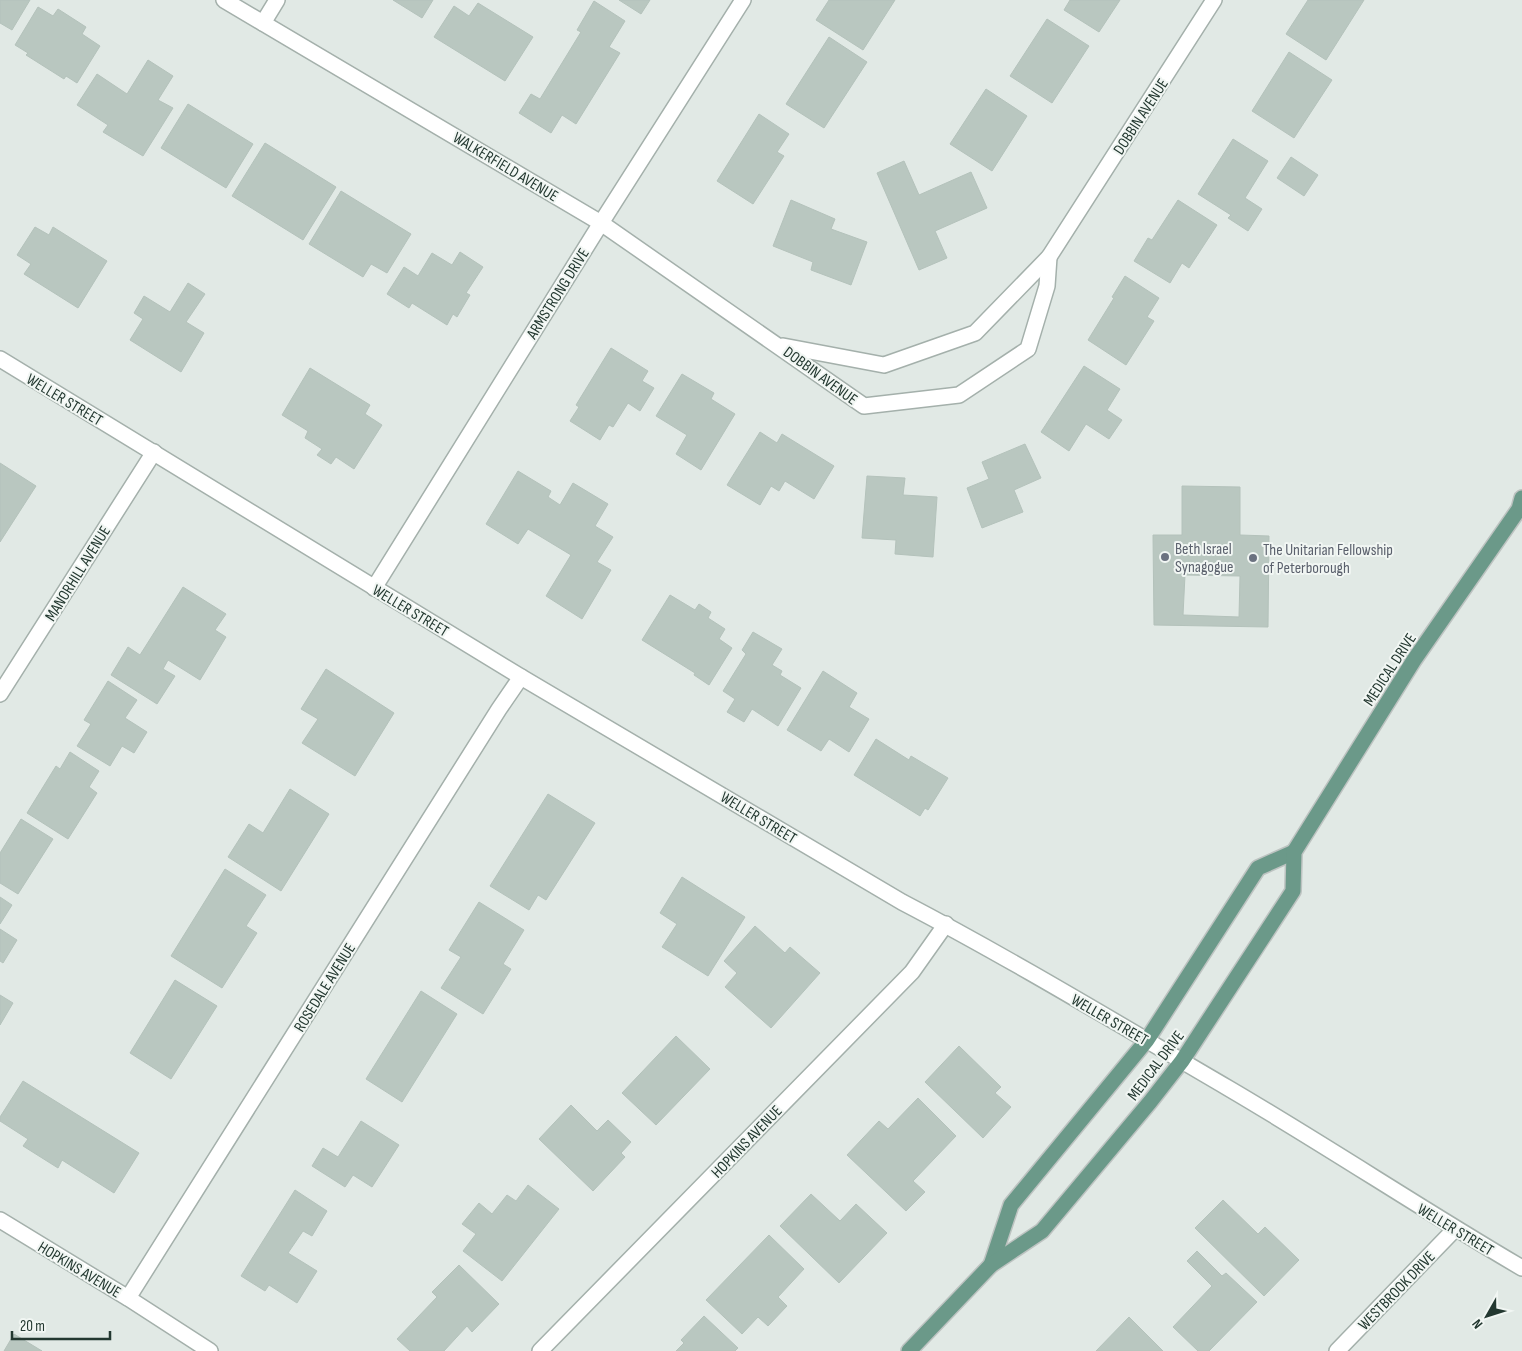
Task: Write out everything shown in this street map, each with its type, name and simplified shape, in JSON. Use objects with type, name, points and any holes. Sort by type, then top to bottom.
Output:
[{"type":"main road","name":"MEDICAL DRIVE","points":[[909,1351],[991,1264],[1042,1231],[1182,1061],[1293,891],[1294,852],[1414,660],[1521,505]]},
{"type":"main road","name":"MEDICAL DRIVE","points":[[991,1264],[1011,1205],[1147,1040],[1258,868],[1294,852]]},
{"type":"street","name":"WALKERFIELD AVENUE","points":[[224,0],[601,223],[779,346]]},
{"type":"street","points":[[263,23],[277,0]]},
{"type":"street","name":"ARMSTRONG DRIVE","points":[[374,588],[601,223],[743,0]]},
{"type":"street","name":"DOBBIN AVENUE","points":[[779,346],[884,365],[975,333],[1049,257],[1214,0]]},
{"type":"street","name":"DOBBIN AVENUE","points":[[779,346],[864,406],[959,395],[1028,349],[1047,286],[1049,257]]},
{"type":"street","name":"WELLER STREET","points":[[0,359],[521,677],[902,902],[946,924],[1147,1040],[1522,1268]]},
{"type":"street","name":"MANORHILL AVENUE","points":[[0,694],[154,452]]},
{"type":"street","name":"ROSEDALE AVENUE","points":[[128,1298],[521,677]]},
{"type":"street","name":"HOPKINS AVENUE","points":[[540,1351],[912,972],[946,924]]},
{"type":"street","name":"HOPKINS AVENUE","points":[[0,1220],[128,1298],[210,1351]]},
{"type":"street","name":"WESTBROOK DRIVE","points":[[1337,1351],[1455,1229]]},
{"type":"building","points":[[0,0],[30,0],[12,30],[0,23]]},
{"type":"building","points":[[393,0],[433,0],[422,18]]},
{"type":"building","points":[[619,0],[650,0],[641,14]]},
{"type":"building","points":[[829,0],[895,0],[863,50],[816,20]]},
{"type":"building","points":[[1070,0],[1120,0],[1099,32],[1064,10]]},
{"type":"building","points":[[1308,0],[1364,0],[1326,60],[1286,34]]},
{"type":"building","points":[[594,1],[625,21],[609,47],[620,53],[576,124],[562,115],[551,133],[519,113],[531,94],[540,99],[581,32],[577,30]]},
{"type":"building","points":[[478,3],[533,37],[505,81],[434,37],[454,6],[469,16]]},
{"type":"building","points":[[38,7],[53,16],[58,9],[86,27],[82,34],[100,46],[77,83],[66,76],[64,79],[26,55],[28,53],[15,45]]},
{"type":"building","points":[[1047,19],[1089,46],[1052,103],[1010,76]]},
{"type":"building","points":[[829,37],[867,62],[824,128],[786,104]]},
{"type":"building","points":[[1289,52],[1332,80],[1294,138],[1252,111]]},
{"type":"building","points":[[148,60],[173,76],[158,100],[173,108],[143,156],[103,132],[108,125],[77,105],[97,74],[127,94]]},
{"type":"building","points":[[986,89],[1027,116],[992,171],[950,144]]},
{"type":"building","points":[[188,104],[253,144],[226,188],[161,148]]},
{"type":"building","points":[[759,114],[789,134],[777,152],[784,156],[753,204],[717,181]]},
{"type":"building","points":[[1233,139],[1268,161],[1245,198],[1262,209],[1248,231],[1228,218],[1231,215],[1198,194]]},
{"type":"building","points":[[265,143],[336,187],[303,240],[232,196]]},
{"type":"building","points":[[1291,157],[1318,175],[1304,196],[1277,178]]},
{"type":"building","points":[[904,161],[919,195],[971,172],[987,208],[935,231],[947,258],[919,270],[877,173]]},
{"type":"building","points":[[341,191],[411,234],[387,273],[371,264],[363,277],[309,244]]},
{"type":"building","points":[[791,200],[835,219],[831,229],[867,242],[851,285],[811,270],[813,262],[773,246]]},
{"type":"building","points":[[1178,200],[1217,225],[1189,268],[1182,263],[1170,283],[1134,261],[1148,238],[1152,240]]},
{"type":"building","points":[[35,227],[49,235],[53,227],[107,261],[78,308],[24,274],[31,264],[17,255]]},
{"type":"building","points":[[460,252],[483,267],[466,293],[470,295],[457,317],[453,314],[447,325],[412,303],[409,308],[387,294],[404,267],[418,276],[432,253],[452,265]]},
{"type":"building","points":[[1125,276],[1159,298],[1147,317],[1154,321],[1126,365],[1088,340]]},
{"type":"building","points":[[188,283],[205,294],[186,322],[204,333],[181,372],[130,340],[143,319],[134,313],[144,296],[170,312]]},
{"type":"building","points":[[611,348],[648,371],[642,381],[654,388],[640,411],[628,403],[613,427],[609,425],[600,440],[570,421],[579,407],[576,405]]},
{"type":"building","points":[[1084,366],[1120,389],[1107,410],[1122,420],[1109,439],[1086,424],[1069,451],[1041,432]]},
{"type":"building","points":[[310,368],[370,405],[365,414],[382,425],[354,469],[336,457],[331,464],[317,455],[322,449],[305,438],[308,431],[282,415]]},
{"type":"building","points":[[682,374],[714,393],[711,399],[735,414],[701,470],[676,454],[687,435],[656,416]]},
{"type":"building","points":[[760,432],[777,443],[782,434],[834,466],[814,499],[785,481],[779,491],[771,486],[760,505],[727,485]]},
{"type":"building","points":[[1025,444],[1041,478],[1014,490],[1023,512],[982,528],[967,488],[989,479],[982,462]]},
{"type":"building","points":[[0,463],[36,486],[0,542]]},
{"type":"building","points":[[518,471],[551,491],[548,497],[560,505],[573,483],[608,504],[595,526],[613,537],[597,562],[611,570],[582,619],[546,596],[571,555],[528,529],[518,544],[486,524]]},
{"type":"building","points":[[867,476],[905,478],[903,495],[937,497],[933,557],[895,554],[896,540],[862,538]]},
{"type":"building","points":[[1182,486],[1240,487],[1240,535],[1269,536],[1268,627],[1154,625],[1153,535],[1182,535]],"holes":[[[1185,575],[1240,576],[1239,617],[1183,615]]]},
{"type":"building","points":[[183,587],[226,614],[215,630],[226,637],[200,680],[168,660],[163,669],[175,676],[157,704],[111,675],[128,647],[140,655]]},
{"type":"building","points":[[670,595],[695,610],[699,604],[711,612],[708,618],[725,629],[719,639],[732,648],[709,685],[694,675],[695,673],[642,640]]},
{"type":"building","points":[[753,632],[782,649],[772,665],[782,671],[780,675],[801,688],[778,726],[752,709],[744,722],[727,712],[735,699],[723,691],[746,654],[742,650]]},
{"type":"building","points":[[326,669],[394,713],[355,776],[302,743],[318,719],[301,709]]},
{"type":"building","points":[[823,671],[857,693],[849,707],[869,719],[849,752],[829,739],[821,751],[787,730]]},
{"type":"building","points":[[108,681],[137,700],[125,718],[147,732],[134,753],[122,746],[110,766],[77,746],[91,724],[84,720]]},
{"type":"building","points":[[876,739],[909,760],[911,756],[948,778],[928,810],[925,808],[920,816],[854,775]]},
{"type":"building","points":[[70,752],[99,771],[89,787],[97,793],[68,839],[27,813],[56,766],[60,769]]},
{"type":"building","points":[[290,789],[329,814],[281,891],[228,857],[249,824],[263,833]]},
{"type":"building","points":[[548,794],[595,823],[546,900],[538,895],[529,910],[490,886]]},
{"type":"building","points":[[21,819],[53,839],[18,894],[0,883],[0,853]]},
{"type":"building","points":[[225,869],[266,895],[246,926],[257,933],[222,988],[171,956]]},
{"type":"building","points":[[682,877],[745,917],[708,976],[662,947],[677,924],[660,913]]},
{"type":"building","points":[[0,897],[12,905],[0,924]]},
{"type":"building","points":[[479,902],[524,930],[503,964],[511,969],[483,1014],[441,988],[461,957],[449,950]]},
{"type":"building","points":[[755,926],[785,953],[790,947],[820,973],[771,1028],[725,987],[737,973],[724,961]]},
{"type":"building","points":[[0,929],[17,940],[3,963],[0,961]]},
{"type":"building","points":[[175,980],[217,1006],[171,1079],[130,1053]]},
{"type":"building","points":[[421,991],[457,1014],[402,1102],[366,1079]]},
{"type":"building","points":[[0,995],[13,1003],[0,1025]]},
{"type":"building","points":[[676,1036],[710,1069],[656,1125],[622,1093]]},
{"type":"building","points":[[959,1046],[1001,1087],[995,1093],[1011,1107],[983,1138],[925,1082]]},
{"type":"building","points":[[23,1081],[139,1153],[114,1193],[62,1160],[58,1168],[23,1146],[28,1139],[0,1121],[0,1117]]},
{"type":"building","points":[[918,1098],[956,1136],[913,1181],[925,1192],[906,1211],[847,1155],[879,1121],[888,1129]]},
{"type":"building","points":[[571,1105],[597,1131],[608,1120],[631,1142],[621,1153],[625,1157],[593,1191],[539,1139]]},
{"type":"building","points":[[361,1121],[399,1145],[372,1187],[353,1175],[345,1187],[312,1166],[323,1148],[338,1157]]},
{"type":"building","points":[[528,1185],[559,1209],[502,1281],[463,1251],[476,1234],[462,1224],[479,1203],[492,1214],[507,1195],[516,1201]]},
{"type":"building","points":[[295,1190],[327,1211],[312,1236],[303,1231],[288,1253],[317,1271],[297,1303],[269,1285],[265,1291],[241,1276]]},
{"type":"building","points":[[811,1194],[840,1221],[856,1204],[887,1233],[839,1283],[780,1226]]},
{"type":"building","points":[[1223,1200],[1258,1234],[1265,1227],[1299,1260],[1264,1296],[1195,1228]]},
{"type":"building","points":[[769,1235],[804,1269],[778,1297],[787,1306],[768,1326],[758,1317],[742,1334],[706,1300]]},
{"type":"building","points":[[1197,1251],[1222,1276],[1226,1273],[1257,1302],[1209,1351],[1198,1351],[1173,1327],[1212,1286],[1187,1261]]},
{"type":"building","points":[[459,1265],[499,1304],[472,1332],[467,1326],[444,1351],[410,1351],[397,1339],[437,1297],[432,1292]]},
{"type":"building","points":[[704,1316],[738,1348],[735,1351],[676,1351],[684,1343],[681,1340]]},
{"type":"building","points":[[1129,1317],[1163,1351],[1096,1351]]},
{"type":"building","points":[[14,1334],[42,1351],[4,1351]]},
{"type":"place","name":"Beth Israel Synagogue","points":[[1165,557]]},
{"type":"place","name":"The Unitarian Fellowship of Peterborough","points":[[1253,558]]}]
